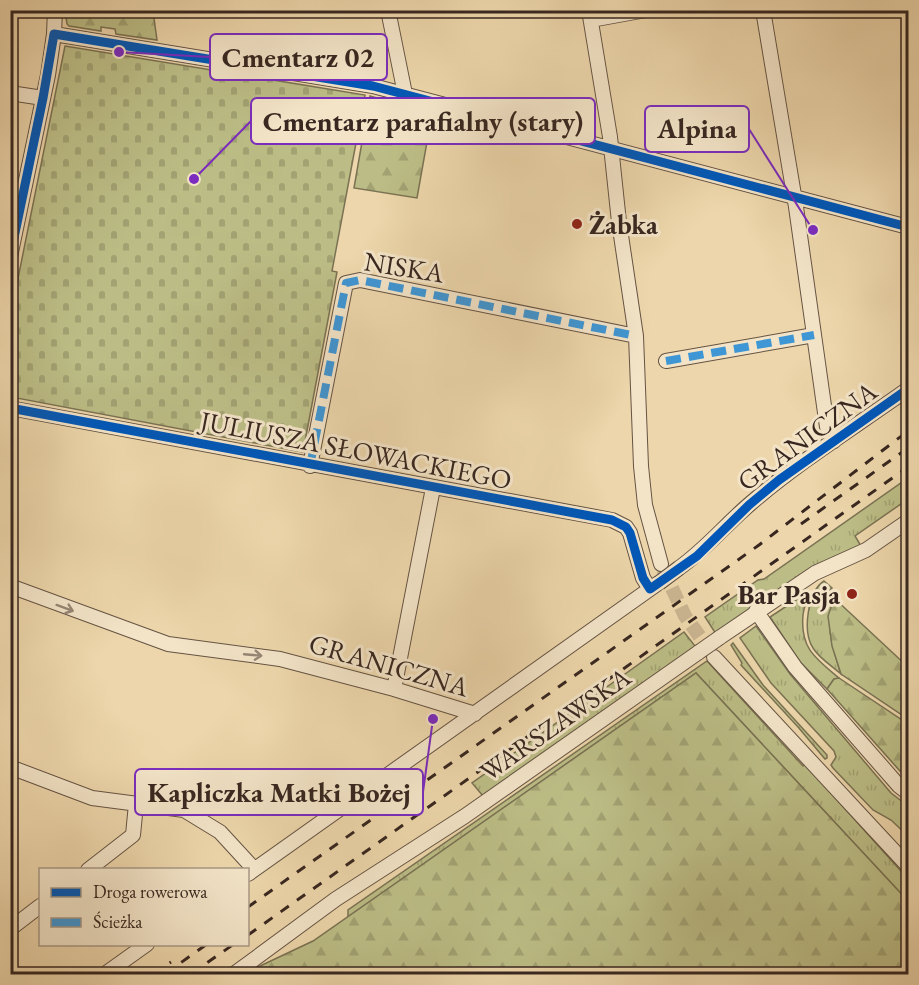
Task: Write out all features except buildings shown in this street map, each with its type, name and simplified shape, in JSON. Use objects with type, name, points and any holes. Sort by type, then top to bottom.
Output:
[{"type":"street","points":[[11,253],[44,98],[54,34],[55,10]]},
{"type":"street","points":[[388,10],[405,94]]},
{"type":"street","points":[[646,10],[590,15],[612,148],[619,222],[636,336],[641,466],[648,521],[661,564]]},
{"type":"street","points":[[763,10],[794,196],[827,427],[834,441]]},
{"type":"street","points":[[54,34],[366,85],[909,227]]},
{"type":"street","points":[[10,93],[44,98]]},
{"type":"street","name":"NISKA","points":[[310,466],[346,283],[360,280],[636,336]]},
{"type":"street","points":[[666,361],[814,335]]},
{"type":"street","name":"GRANICZNA","points":[[10,586],[168,644],[280,659],[394,689],[475,714],[704,550],[749,505],[834,441],[909,389]]},
{"type":"street","name":"JULIUSZA SŁOWACKIEGO","points":[[10,408],[620,523],[630,533],[640,572],[654,586]]},
{"type":"street","points":[[394,689],[433,488]]},
{"type":"street","name":"WARSZAWSKA","points":[[234,975],[336,899],[465,816],[756,611],[815,573],[866,550],[909,521]]},
{"type":"street","points":[[756,611],[795,667],[899,786],[909,793]]},
{"type":"street","points":[[714,657],[909,866]]},
{"type":"street","points":[[251,872],[475,714]]},
{"type":"street","points":[[10,767],[92,798],[184,810],[220,832],[248,868]]},
{"type":"street","points":[[91,868],[134,835],[136,804]]},
{"type":"street","points":[[10,929],[39,907]]},
{"type":"street","points":[[105,975],[146,946]]},
{"type":"green space","points":[[65,11],[153,11],[157,40],[116,34],[115,29],[101,27],[101,31],[69,26]]},
{"type":"green space","points":[[65,46],[365,95],[332,271],[337,272],[303,452],[11,397],[11,313]]},
{"type":"green space","points":[[370,96],[432,114],[417,198],[354,188]]},
{"type":"green space","points":[[908,478],[908,499],[855,536],[861,546],[716,634],[705,617],[758,580],[764,579]]},
{"type":"green space","points":[[824,581],[832,588],[827,592],[834,598],[830,628],[832,645],[841,674],[816,652],[808,632],[808,612],[811,602],[818,586]]},
{"type":"green space","points":[[808,592],[803,615],[804,636],[816,658],[839,678],[834,679],[827,689],[801,663],[770,617]]},
{"type":"green space","points":[[834,598],[908,667],[908,719],[841,674],[832,646],[828,616]]},
{"type":"green space","points":[[756,626],[790,674],[891,793],[908,806],[908,836],[891,820],[873,810],[833,768],[831,765],[836,757],[834,751],[771,683],[740,638]]},
{"type":"green space","points":[[684,632],[695,646],[681,657],[483,796],[472,783]]},
{"type":"green space","points":[[733,643],[763,685],[827,755],[827,758],[825,759],[741,665],[731,645]]},
{"type":"green space","points":[[707,661],[803,766],[805,764],[908,879],[908,901],[696,673],[348,917],[348,910]]},
{"type":"green space","points":[[696,673],[908,901],[908,974],[243,974],[313,941]]},
{"type":"green space","points":[[839,678],[908,724],[908,780],[827,689],[834,679]]},
{"type":"tunnel","points":[[663,569],[685,616],[713,655]]},
{"type":"railway","points":[[249,906],[759,545],[908,431]]},
{"type":"railway","points":[[801,524],[908,448]]},
{"type":"railway","points":[[249,934],[908,467]]},
{"type":"railway","points":[[165,974],[204,946]]},
{"type":"railway","points":[[191,974],[231,946]]},
{"type":"railway","points":[[153,974],[171,962]]},
{"type":"marked path","points":[[310,466],[346,283],[360,280],[636,336]]},
{"type":"marked path","points":[[666,361],[814,335]]},
{"type":"cycle path","points":[[10,257],[54,34],[373,86],[908,227]]},
{"type":"cycle path","points":[[10,408],[612,520],[626,527],[630,533],[643,578],[650,589],[697,556],[749,505],[779,480],[908,389]]},
{"type":"place","name":"Cmentarz 02","points":[[119,52]]},
{"type":"place","name":"Cmentarz parafialny (stary)","points":[[194,179]]},
{"type":"place","name":"Żabka","points":[[577,224]]},
{"type":"place","name":"Alpina","points":[[813,230]]},
{"type":"place","name":"Bar Pasja","points":[[852,594]]},
{"type":"place","name":"Kapliczka Matki Bożej","points":[[433,719]]}]
